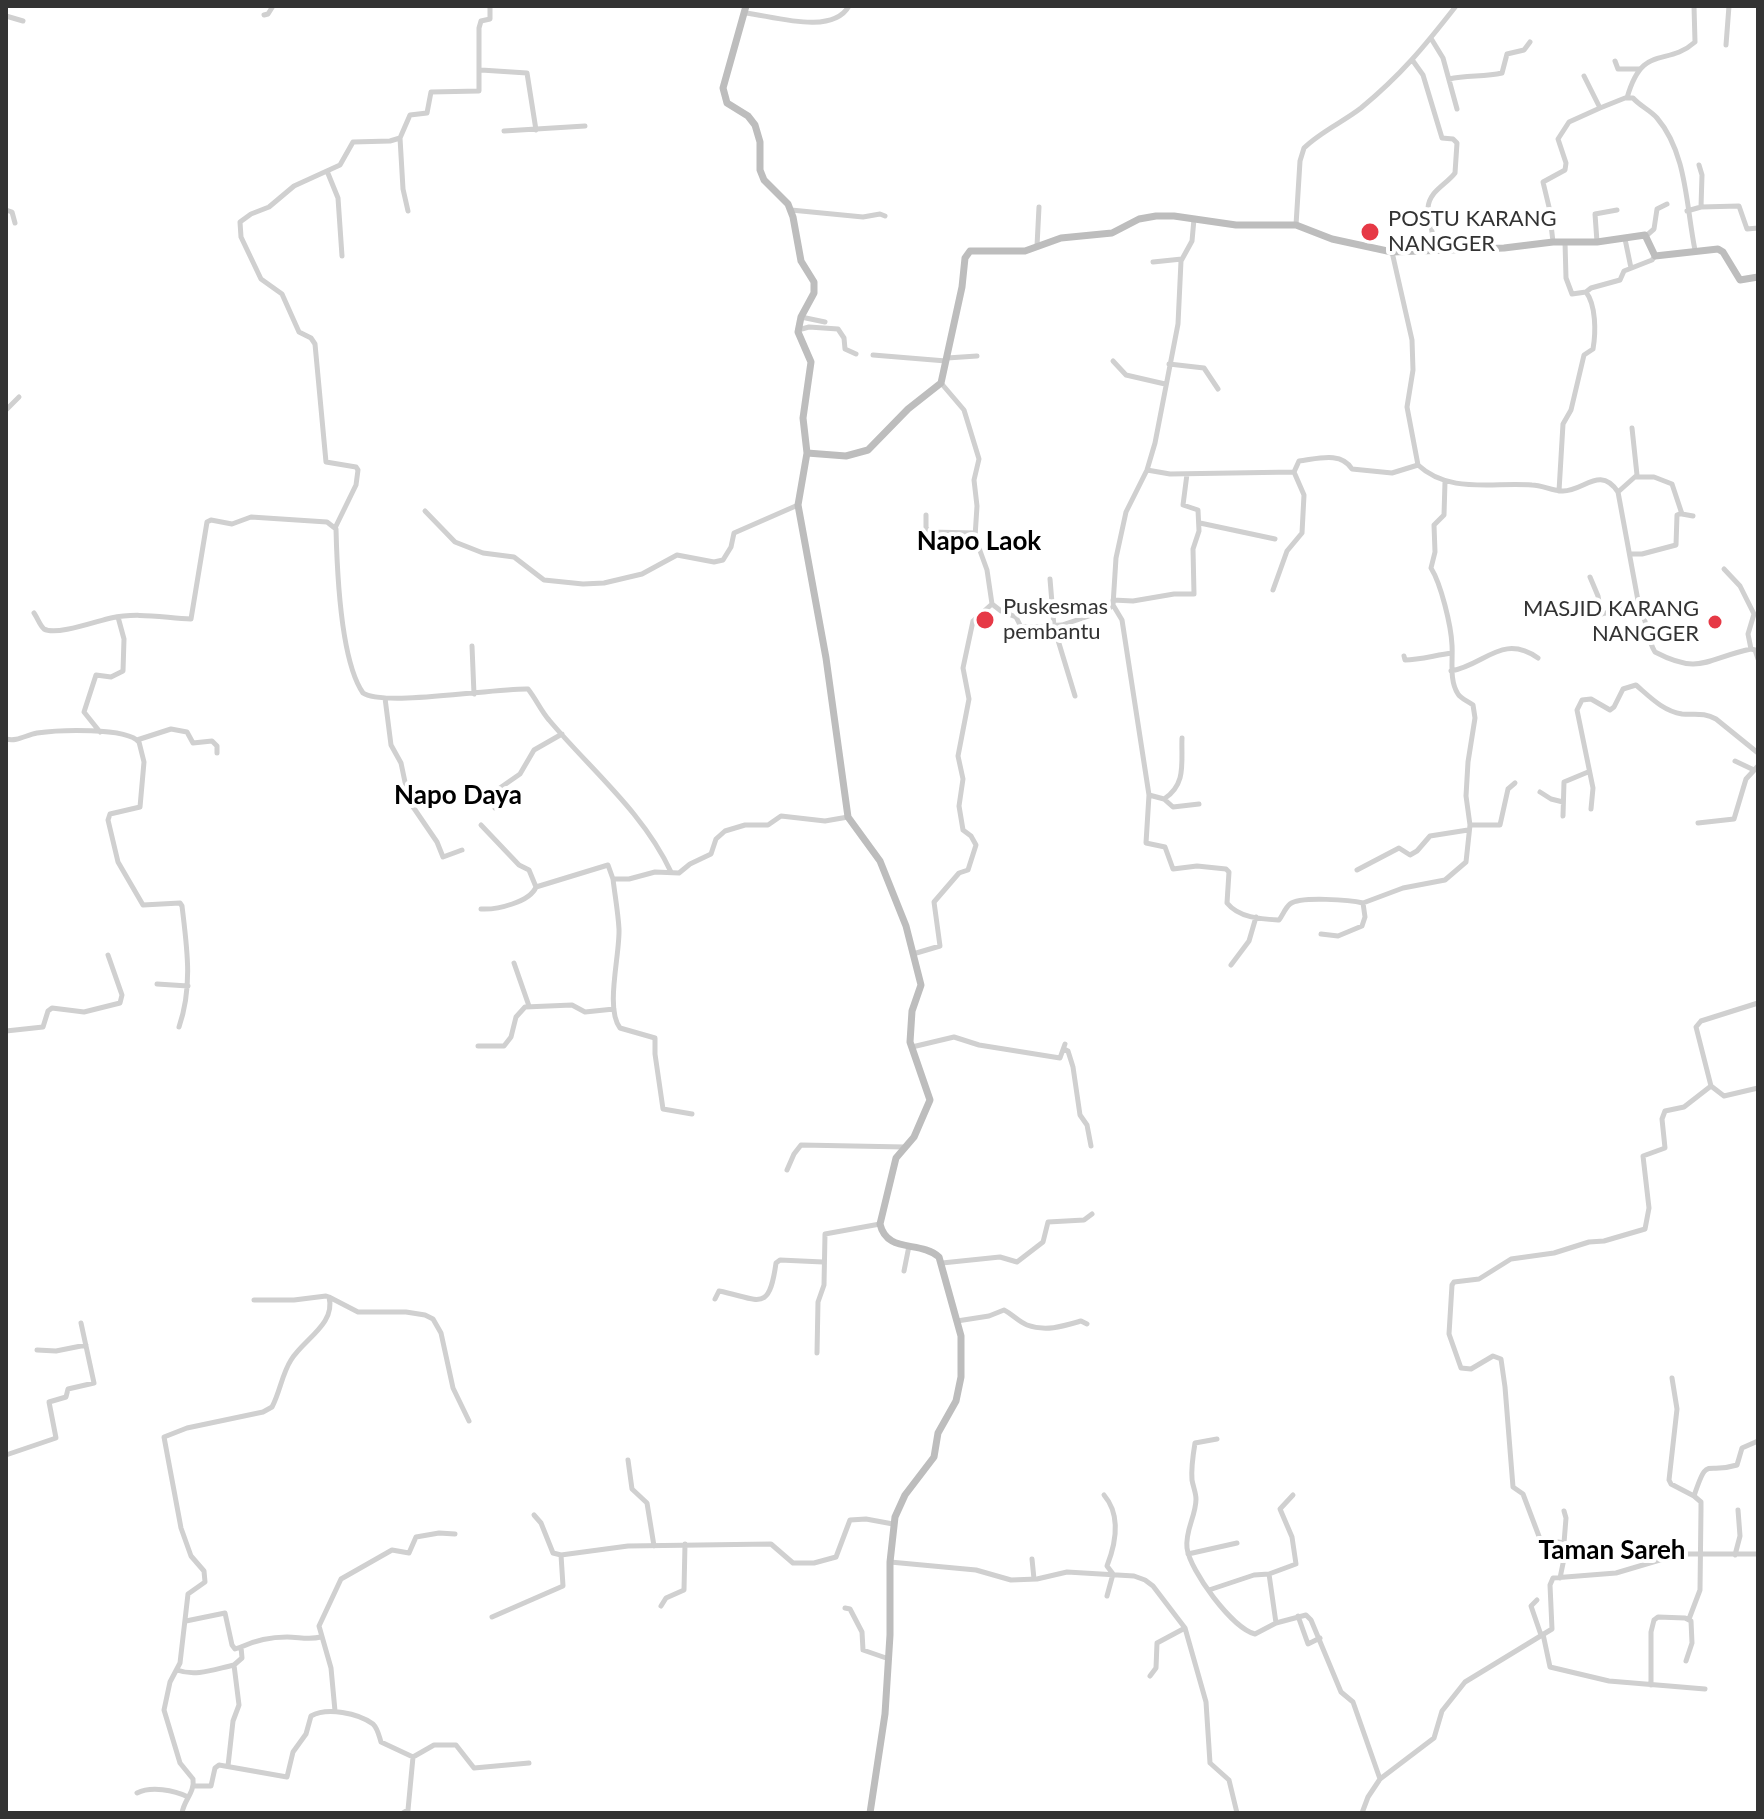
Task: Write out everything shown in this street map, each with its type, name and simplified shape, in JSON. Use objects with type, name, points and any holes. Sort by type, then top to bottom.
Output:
[{"type":"street","points":[[264,15],[271,12],[273,6]]},
{"type":"street","points":[[408,211],[403,189],[400,138],[410,115],[427,113],[430,93],[479,91],[479,28],[481,21],[490,19],[490,6]]},
{"type":"street","points":[[849,6],[843,14],[806,23],[746,9],[725,75],[724,93],[731,107],[753,121],[759,137],[762,177],[791,210],[801,261],[814,282],[814,293],[801,317],[798,330],[811,362],[803,418],[807,453],[798,505],[826,658],[848,817],[880,861],[906,926],[921,985],[912,1011],[912,1047],[930,1100],[917,1132],[893,1165],[880,1224],[883,1234],[892,1242],[932,1252],[942,1263],[961,1336],[961,1377],[956,1401],[938,1433],[934,1457],[905,1495],[894,1521],[885,1714],[870,1813]]},
{"type":"street","points":[[1296,225],[1300,161],[1304,148],[1349,117],[1413,61],[1456,6]]},
{"type":"street","points":[[1627,98],[1639,69],[1656,57],[1683,51],[1695,42],[1694,6]]},
{"type":"street","points":[[1726,45],[1729,6]]},
{"type":"street","points":[[6,16],[23,21]]},
{"type":"street","points":[[1432,40],[1443,58],[1457,109]]},
{"type":"street","points":[[1449,79],[1471,74],[1485,76],[1502,73],[1507,54],[1524,50],[1530,42]]},
{"type":"street","points":[[1413,61],[1423,75],[1442,138],[1457,143],[1455,173],[1429,202],[1427,212],[1434,240],[1432,246],[1426,249]]},
{"type":"street","points":[[1615,61],[1618,69],[1639,69]]},
{"type":"street","points":[[481,70],[527,73],[536,130]]},
{"type":"street","points":[[1584,76],[1600,108]]},
{"type":"street","points":[[1553,242],[1543,182],[1565,170],[1566,163],[1558,139],[1564,134],[1565,126],[1600,108],[1633,98],[1655,116],[1672,140],[1680,159],[1695,250]]},
{"type":"street","points":[[504,131],[585,126]]},
{"type":"street","points":[[400,138],[353,142],[343,162],[294,186],[269,207],[243,218],[239,227],[249,257],[261,279],[283,295],[299,332],[315,344],[326,462],[356,467],[359,472],[335,528],[343,630],[355,680],[365,696],[385,698],[528,689],[541,710],[648,830],[671,872]]},
{"type":"street","points":[[1699,165],[1702,175],[1701,207]]},
{"type":"street","points":[[327,171],[338,198],[342,256]]},
{"type":"street","points":[[807,453],[846,456],[868,450],[908,409],[941,383],[966,254],[980,250],[1020,251],[1061,238],[1112,233],[1149,217],[1174,216],[1236,225],[1296,225],[1332,239],[1392,252],[1597,242],[1646,236],[1654,229],[1657,209],[1667,204]]},
{"type":"street","points":[[1687,211],[1701,207],[1740,206],[1747,229],[1758,228]]},
{"type":"street","points":[[1037,247],[1039,207]]},
{"type":"street","points":[[6,210],[12,212],[15,223]]},
{"type":"street","points":[[791,210],[885,216]]},
{"type":"street","points":[[1597,242],[1595,214],[1617,210]]},
{"type":"street","points":[[1194,219],[1192,241],[1182,259],[1178,324],[1155,443],[1147,470],[1126,512],[1116,558],[1113,602],[1122,620],[1149,795],[1147,844],[1165,847],[1173,869],[1197,866],[1226,869],[1229,872],[1227,903],[1237,913],[1279,920],[1291,903],[1306,898],[1340,902],[1350,899],[1363,903],[1403,888],[1445,880],[1466,862],[1468,762],[1475,718],[1473,705],[1458,695],[1451,671],[1452,645],[1438,579],[1431,564],[1435,552],[1434,524],[1444,515],[1445,482]]},
{"type":"street","points":[[1646,236],[1655,256]]},
{"type":"street","points":[[1625,239],[1631,268]]},
{"type":"street","points":[[1565,242],[1566,278],[1574,294],[1620,280],[1623,273],[1655,256],[1695,250],[1721,250],[1740,280],[1758,277]]},
{"type":"street","points":[[1392,252],[1412,340],[1413,370],[1407,407],[1418,465],[1445,482],[1477,485],[1530,484],[1559,491],[1602,480],[1612,483],[1618,492],[1639,606],[1648,623],[1650,643],[1658,654],[1692,665],[1751,649],[1755,650],[1758,659]]},
{"type":"street","points":[[1153,262],[1182,259]]},
{"type":"street","points":[[1559,491],[1563,424],[1571,410],[1584,355],[1592,350],[1595,340],[1591,300],[1586,292]]},
{"type":"street","points":[[801,317],[825,322]]},
{"type":"street","points":[[798,330],[809,327],[838,329],[844,338],[845,349],[856,354]]},
{"type":"street","points":[[873,355],[946,359],[977,356]]},
{"type":"street","points":[[1113,361],[1126,375],[1165,384]]},
{"type":"street","points":[[1169,364],[1204,368],[1218,389]]},
{"type":"street","points":[[941,383],[964,410],[979,459],[974,480],[977,506],[975,533],[988,576],[992,604],[1016,617],[1021,627],[1054,627],[1091,616],[1113,602],[1174,594],[1193,595],[1193,549],[1200,523],[1198,510],[1183,505],[1187,474]]},
{"type":"street","points":[[6,410],[19,397]]},
{"type":"street","points":[[1632,428],[1636,477]]},
{"type":"street","points":[[1273,590],[1287,551],[1302,533],[1304,495],[1294,472],[1299,461],[1333,457],[1348,462],[1353,470],[1392,473],[1418,465]]},
{"type":"street","points":[[1147,470],[1187,474],[1294,472]]},
{"type":"street","points":[[1618,492],[1636,477],[1654,477],[1672,484],[1682,513]]},
{"type":"street","points":[[425,511],[455,542],[483,553],[514,557],[544,580],[588,584],[639,575],[677,555],[714,562],[723,560],[736,531],[798,505]]},
{"type":"street","points":[[926,515],[926,528],[930,532],[975,533]]},
{"type":"street","points":[[1630,553],[1642,554],[1676,545],[1677,515],[1693,516]]},
{"type":"street","points":[[34,613],[43,628],[48,630],[71,629],[118,617],[191,619],[205,524],[209,520],[232,524],[251,517],[325,521],[335,528]]},
{"type":"street","points":[[1200,523],[1275,539]]},
{"type":"street","points":[[1724,569],[1740,586],[1754,614],[1748,634],[1751,649]]},
{"type":"street","points":[[1590,577],[1601,614],[1639,606]]},
{"type":"street","points":[[1050,579],[1054,627],[1075,696]]},
{"type":"street","points":[[913,954],[940,946],[934,902],[959,873],[968,870],[976,845],[963,830],[959,806],[963,779],[958,756],[969,699],[963,668],[973,621],[992,604]]},
{"type":"street","points":[[101,732],[84,712],[96,675],[111,677],[123,671],[124,639],[118,617]]},
{"type":"street","points":[[472,646],[474,694]]},
{"type":"street","points":[[1451,671],[1464,669],[1485,656],[1506,649],[1526,649],[1538,658]]},
{"type":"street","points":[[1404,656],[1405,660],[1410,661],[1428,655],[1452,653]]},
{"type":"street","points":[[1591,809],[1593,793],[1578,703],[1582,700],[1591,699],[1610,710],[1623,689],[1634,685],[1679,714],[1708,715],[1716,719],[1758,753]]},
{"type":"street","points":[[385,698],[391,745],[401,763],[413,810],[437,842],[443,857],[462,850]]},
{"type":"street","points":[[6,739],[11,741],[46,732],[101,732],[124,734],[137,740],[175,729],[187,732],[193,743],[203,740],[214,742],[217,753]]},
{"type":"street","points":[[495,808],[497,790],[520,774],[534,750],[562,734]]},
{"type":"street","points":[[1164,799],[1176,789],[1181,779],[1182,738]]},
{"type":"street","points":[[137,740],[144,757],[140,807],[114,811],[108,820],[118,862],[143,905],[180,903],[182,906],[189,959],[187,1006],[179,1027]]},
{"type":"street","points":[[1698,823],[1734,819],[1737,815],[1746,779],[1756,768],[1735,761]]},
{"type":"street","points":[[1563,816],[1565,781],[1588,772]]},
{"type":"street","points":[[1357,870],[1399,848],[1410,855],[1415,853],[1430,836],[1500,825],[1508,789],[1515,783]]},
{"type":"street","points":[[1540,792],[1563,802]]},
{"type":"street","points":[[1149,795],[1164,799],[1173,807],[1199,804]]},
{"type":"street","points":[[613,879],[629,879],[655,872],[679,873],[711,854],[716,839],[732,828],[768,825],[781,816],[825,821],[848,817]]},
{"type":"street","points":[[481,825],[519,865],[529,870],[536,887]]},
{"type":"street","points":[[481,909],[503,906],[530,896],[536,887],[608,865],[613,879],[619,931],[614,1009],[618,1027],[654,1037],[663,1109],[692,1114]]},
{"type":"street","points":[[1321,934],[1338,936],[1362,926],[1365,917],[1363,903]]},
{"type":"street","points":[[1231,965],[1251,938],[1256,917]]},
{"type":"street","points":[[6,1031],[43,1027],[52,1008],[84,1012],[118,1004],[123,999],[108,955]]},
{"type":"street","points":[[514,963],[529,1006]]},
{"type":"street","points":[[157,984],[188,986]]},
{"type":"street","points":[[1758,1003],[1701,1021],[1696,1027],[1711,1086],[1724,1096],[1758,1088]]},
{"type":"street","points":[[478,1046],[504,1046],[511,1037],[516,1017],[529,1006],[572,1005],[585,1012],[614,1009]]},
{"type":"street","points":[[912,1047],[954,1037],[979,1045],[1060,1058],[1064,1046],[1073,1067],[1080,1115],[1087,1125],[1091,1146]]},
{"type":"street","points":[[1564,1543],[1540,1539],[1523,1494],[1513,1487],[1501,1359],[1493,1356],[1471,1369],[1461,1368],[1449,1334],[1452,1285],[1454,1282],[1479,1279],[1511,1259],[1554,1253],[1583,1243],[1642,1231],[1647,1226],[1649,1208],[1643,1156],[1665,1148],[1662,1119],[1665,1111],[1684,1107],[1711,1086]]},
{"type":"street","points":[[787,1170],[801,1145],[905,1147]]},
{"type":"street","points":[[942,1263],[1000,1257],[1017,1262],[1043,1242],[1048,1222],[1084,1220],[1092,1214]]},
{"type":"street","points":[[817,1353],[818,1302],[824,1285],[825,1234],[880,1224]]},
{"type":"street","points":[[904,1271],[909,1246]]},
{"type":"street","points":[[715,1299],[719,1291],[756,1300],[764,1298],[769,1293],[776,1263],[780,1260],[823,1262]]},
{"type":"street","points":[[254,1300],[329,1297],[358,1312],[406,1312],[433,1319],[441,1333],[453,1388],[469,1421]]},
{"type":"street","points":[[182,1813],[194,1786],[191,1775],[180,1763],[164,1710],[170,1682],[180,1663],[188,1594],[205,1584],[204,1571],[191,1556],[181,1528],[164,1437],[187,1428],[263,1412],[272,1407],[292,1358],[329,1315],[329,1297]]},
{"type":"street","points":[[957,1321],[989,1316],[1004,1310],[1027,1325],[1065,1328],[1081,1321],[1087,1324]]},
{"type":"street","points":[[6,1455],[56,1438],[49,1402],[66,1397],[68,1389],[92,1384],[95,1380],[81,1323]]},
{"type":"street","points":[[37,1350],[56,1351],[86,1345]]},
{"type":"street","points":[[1672,1378],[1677,1409],[1669,1480],[1701,1504],[1700,1590],[1689,1619],[1692,1643],[1686,1661]]},
{"type":"street","points":[[1217,1439],[1195,1443],[1192,1466],[1196,1499],[1187,1535],[1188,1554],[1203,1584],[1249,1633],[1255,1634],[1298,1616],[1309,1617],[1341,1692],[1353,1702],[1380,1779]]},
{"type":"street","points":[[1694,1496],[1705,1468],[1737,1465],[1742,1448],[1758,1441]]},
{"type":"street","points":[[628,1460],[632,1489],[647,1503],[654,1546]]},
{"type":"street","points":[[1104,1495],[1114,1514],[1115,1545],[1107,1566],[1113,1574]]},
{"type":"street","points":[[1209,1590],[1296,1564],[1292,1537],[1280,1509],[1293,1495]]},
{"type":"street","points":[[1735,1555],[1740,1536],[1738,1510]]},
{"type":"street","points":[[1560,1578],[1566,1549],[1564,1511]]},
{"type":"street","points":[[534,1515],[541,1523],[553,1553],[561,1555],[628,1546],[771,1544],[786,1559],[800,1564],[836,1557],[850,1520],[894,1521]]},
{"type":"street","points":[[335,1711],[331,1668],[319,1623],[341,1579],[392,1550],[409,1553],[416,1537],[455,1534]]},
{"type":"street","points":[[1188,1554],[1237,1543]]},
{"type":"street","points":[[661,1606],[666,1598],[684,1590],[685,1544]]},
{"type":"street","points":[[1362,1813],[1380,1779],[1434,1738],[1442,1711],[1465,1682],[1553,1627],[1550,1583],[1553,1578],[1616,1573],[1665,1557],[1758,1554]]},
{"type":"street","points":[[492,1617],[563,1586],[561,1555]]},
{"type":"street","points":[[1032,1559],[1034,1579]]},
{"type":"street","points":[[890,1562],[976,1570],[1011,1580],[1067,1572],[1113,1574],[1145,1580],[1185,1628],[1206,1702],[1210,1763],[1229,1780],[1237,1813]]},
{"type":"street","points":[[1107,1596],[1113,1574]]},
{"type":"street","points":[[1269,1574],[1276,1623]]},
{"type":"street","points":[[1537,1600],[1531,1606],[1550,1667],[1609,1681],[1705,1689]]},
{"type":"street","points":[[845,1608],[850,1609],[862,1632],[863,1650],[889,1659]]},
{"type":"street","points":[[186,1621],[225,1613],[232,1645],[236,1649],[270,1638],[321,1637]]},
{"type":"street","points":[[1298,1616],[1307,1643],[1320,1638]]},
{"type":"street","points":[[1651,1685],[1651,1632],[1654,1620],[1663,1616],[1689,1619]]},
{"type":"street","points":[[1150,1676],[1156,1668],[1157,1643],[1185,1628]]},
{"type":"street","points":[[177,1670],[202,1673],[234,1665],[242,1658],[241,1647]]},
{"type":"street","points":[[228,1766],[233,1718],[239,1710],[234,1665]]},
{"type":"street","points":[[194,1786],[211,1786],[215,1766],[287,1777],[293,1752],[306,1734],[311,1716],[323,1711],[335,1711],[370,1722],[381,1742],[413,1757]]},
{"type":"street","points":[[413,1757],[434,1745],[456,1745],[474,1768],[529,1763]]},
{"type":"street","points":[[403,1813],[408,1810],[413,1757]]},
{"type":"street","points":[[137,1793],[143,1790],[173,1791],[188,1797]]},
{"type":"place","name":"POSTU KARANG NANGGER","points":[[1370,232]]},
{"type":"place","name":"Puskesmas pembantu","points":[[985,620]]},
{"type":"place","name":"MASJID KARANG NANGGER","points":[[1715,622]]},
{"type":"district","name":"Napo Laok","points":[[979,542]]},
{"type":"district","name":"Napo Daya","points":[[458,796]]},
{"type":"district","name":"Taman Sareh","points":[[1612,1551]]}]
